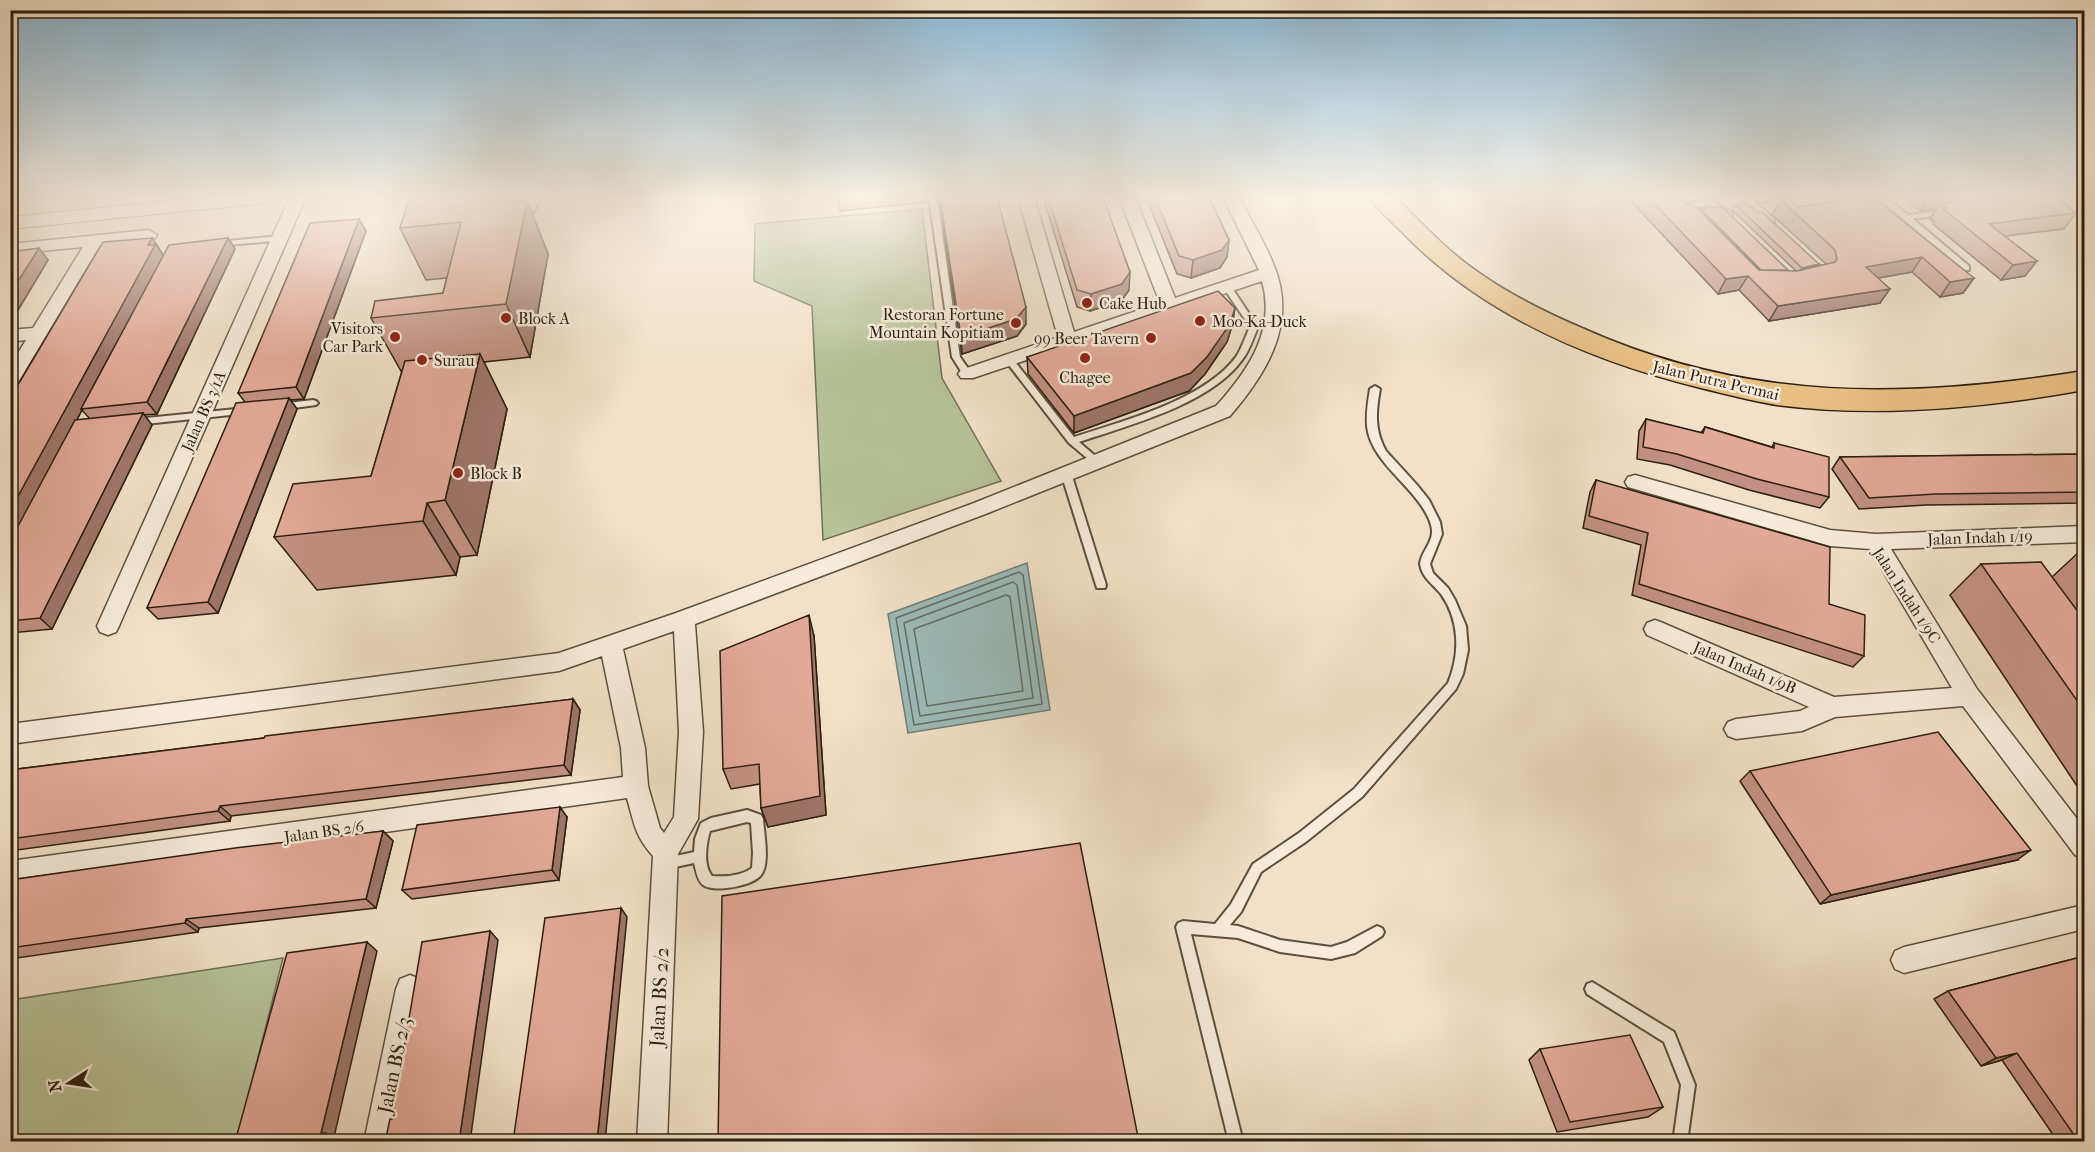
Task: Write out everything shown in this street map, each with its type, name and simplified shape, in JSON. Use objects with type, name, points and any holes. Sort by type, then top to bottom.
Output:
[{"type":"main road","name":"Jalan Putra Permai","points":[[1438,251],[1459,271],[1526,313],[1585,340],[1660,369],[1777,395],[1919,400],[1980,396],[2085,381]]},
{"type":"street","points":[[10,382],[88,251]]},
{"type":"street","name":"Jalan BS 3/1A","points":[[108,626],[274,251]]},
{"type":"street","points":[[1042,251],[1068,340]]},
{"type":"street","points":[[1148,251],[1170,306]]},
{"type":"street","points":[[10,734],[541,665],[684,619],[981,508],[1223,411],[1243,390],[1264,358],[1275,326],[1273,293],[1268,273],[1257,251]]},
{"type":"street","points":[[967,374],[1268,273]]},
{"type":"street","points":[[10,336],[40,333]]},
{"type":"street","name":"Jalan Indah 1/9C","points":[[1635,482],[1830,538],[1876,542],[1969,696],[2021,767],[2085,847]]},
{"type":"street","name":"Jalan Indah 1/19","points":[[1876,542],[2085,534]]},
{"type":"street","points":[[611,644],[633,748],[636,786],[649,834],[666,857],[686,819],[691,732],[684,619]]},
{"type":"street","name":"Jalan Indah 1/9B","points":[[1655,629],[1833,707]]},
{"type":"street","name":"Jalan Indah 1/9B","points":[[1736,729],[1802,721],[1833,707],[1969,696]]},
{"type":"street","name":"Jalan BS 2/6","points":[[10,873],[636,786]]},
{"type":"street","name":"Jalan BS 2/2","points":[[652,1142],[666,857]]},
{"type":"street","points":[[1904,960],[2085,917]]},
{"type":"street","name":"Jalan BS 2/3","points":[[379,1142],[410,989]]},
{"type":"lane","points":[[941,251],[956,357],[967,374]]},
{"type":"lane","points":[[1945,251],[1966,268]]},
{"type":"lane","points":[[1072,441],[1152,413],[1211,386],[1238,360],[1254,327],[1227,287]]},
{"type":"lane","points":[[1009,360],[1072,441],[1097,462]]},
{"type":"lane","points":[[1218,930],[1236,908],[1257,868],[1304,837],[1358,793],[1452,686],[1460,670],[1464,651],[1463,632],[1458,615],[1443,590],[1429,576],[1424,565],[1425,557],[1436,541],[1437,528],[1430,510],[1416,491],[1387,461],[1373,437],[1370,416],[1375,389]]},
{"type":"lane","points":[[268,408],[313,403]]},
{"type":"lane","points":[[130,422],[257,409]]},
{"type":"lane","points":[[1066,473],[1101,585]]},
{"type":"lane","points":[[747,816],[757,819],[759,864],[756,873],[750,877],[717,883],[707,880],[702,873],[701,856],[702,832],[705,827],[747,816]]},
{"type":"lane","points":[[666,857],[701,856]]},
{"type":"lane","points":[[1236,1142],[1183,927],[1238,932],[1280,946],[1331,953],[1350,948],[1377,932]]},
{"type":"lane","points":[[1592,989],[1669,1037],[1688,1085],[1680,1142]]},
{"type":"green space","points":[[755,251],[927,251],[942,378],[1001,481],[823,540],[812,306],[754,281]]},
{"type":"green space","points":[[283,958],[237,1141],[11,1142],[11,1000]]},
{"type":"water","points":[[1027,563],[1050,710],[908,733],[888,614]]},
{"type":"building","points":[[37,251],[10,294],[10,252]]},
{"type":"building","points":[[98,251],[152,251],[10,511],[10,398]]},
{"type":"building","points":[[166,251],[222,251],[147,402],[81,409]]},
{"type":"building","points":[[298,251],[347,251],[296,387],[238,393]]},
{"type":"building","points":[[454,251],[517,251],[506,304],[371,318],[375,301],[443,293]]},
{"type":"building","points":[[948,251],[1011,251],[1026,307],[1016,319],[961,337]]},
{"type":"building","points":[[1065,251],[1122,251],[1130,272],[1122,284],[1091,294],[1077,290]]},
{"type":"building","points":[[1177,251],[1220,251],[1193,260],[1179,256]]},
{"type":"building","points":[[1699,251],[1740,251],[1759,270],[1797,271],[1835,262],[1837,259],[1835,251],[1940,251],[1974,278],[1950,282],[1922,257],[1866,267],[1890,289],[1778,306],[1748,276],[1726,279]]},
{"type":"building","points":[[1742,251],[1768,251],[1788,270],[1761,270]]},
{"type":"building","points":[[1784,251],[1804,251],[1819,264],[1802,268]]},
{"type":"building","points":[[1995,251],[2024,251],[2037,261],[2013,265]]},
{"type":"building","points":[[1218,291],[1235,308],[1230,324],[1207,357],[1191,373],[1074,416],[1027,357]]},
{"type":"building","points":[[480,354],[445,500],[427,503],[423,521],[274,537],[293,484],[371,476],[405,361]]},
{"type":"building","points":[[289,398],[208,602],[147,608],[236,403]]},
{"type":"building","points":[[143,413],[40,618],[10,621],[10,541],[75,420]]},
{"type":"building","points":[[1646,419],[1703,433],[1705,427],[1774,448],[1774,443],[1829,457],[1829,497],[1757,479],[1677,454],[1643,447]]},
{"type":"building","points":[[2085,454],[2085,492],[1936,494],[1869,498],[1840,457]]},
{"type":"building","points":[[1596,480],[1830,547],[1829,604],[1865,615],[1864,656],[1639,584],[1648,533],[1589,516]]},
{"type":"building","points":[[2079,552],[2085,552],[2085,560]]},
{"type":"building","points":[[2041,562],[2085,621],[2085,712],[1981,564]]},
{"type":"building","points":[[809,615],[820,796],[761,808],[759,764],[723,769],[720,651]]},
{"type":"building","points":[[573,699],[564,765],[220,806],[218,811],[10,839],[10,770],[264,738],[265,736]]},
{"type":"building","points":[[1938,732],[2031,850],[1831,895],[1750,771]]},
{"type":"building","points":[[560,807],[552,870],[402,890],[417,825]]},
{"type":"building","points":[[383,831],[366,899],[186,919],[185,923],[10,948],[10,880],[235,848]]},
{"type":"building","points":[[1080,843],[1139,1142],[718,1142],[722,896]]},
{"type":"building","points":[[621,908],[597,1142],[513,1142],[545,918]]},
{"type":"building","points":[[490,931],[459,1142],[385,1142],[390,1119],[392,1119],[422,942]]},
{"type":"building","points":[[367,942],[321,1133],[326,1133],[324,1142],[235,1142],[287,953]]},
{"type":"building","points":[[2085,956],[2085,1142],[2079,1142],[2017,1053],[1996,1058],[1948,991]]},
{"type":"building","points":[[1630,1035],[1663,1107],[1570,1122],[1540,1049]]},
{"type":"place","name":"Cake Hub","points":[[1087,303]]},
{"type":"place","name":"Block A","points":[[506,318]]},
{"type":"place","name":"Moo-Ka-Duck","points":[[1200,321]]},
{"type":"place","name":"Restoran Fortune Mountain Kopitiam","points":[[1016,323]]},
{"type":"place","name":"Visitors Car Park","points":[[395,337]]},
{"type":"place","name":"99 Beer Tavern","points":[[1151,338]]},
{"type":"place","name":"Chagee","points":[[1085,358]]},
{"type":"place","name":"Surau","points":[[422,360]]},
{"type":"place","name":"Block B","points":[[458,473]]}]
